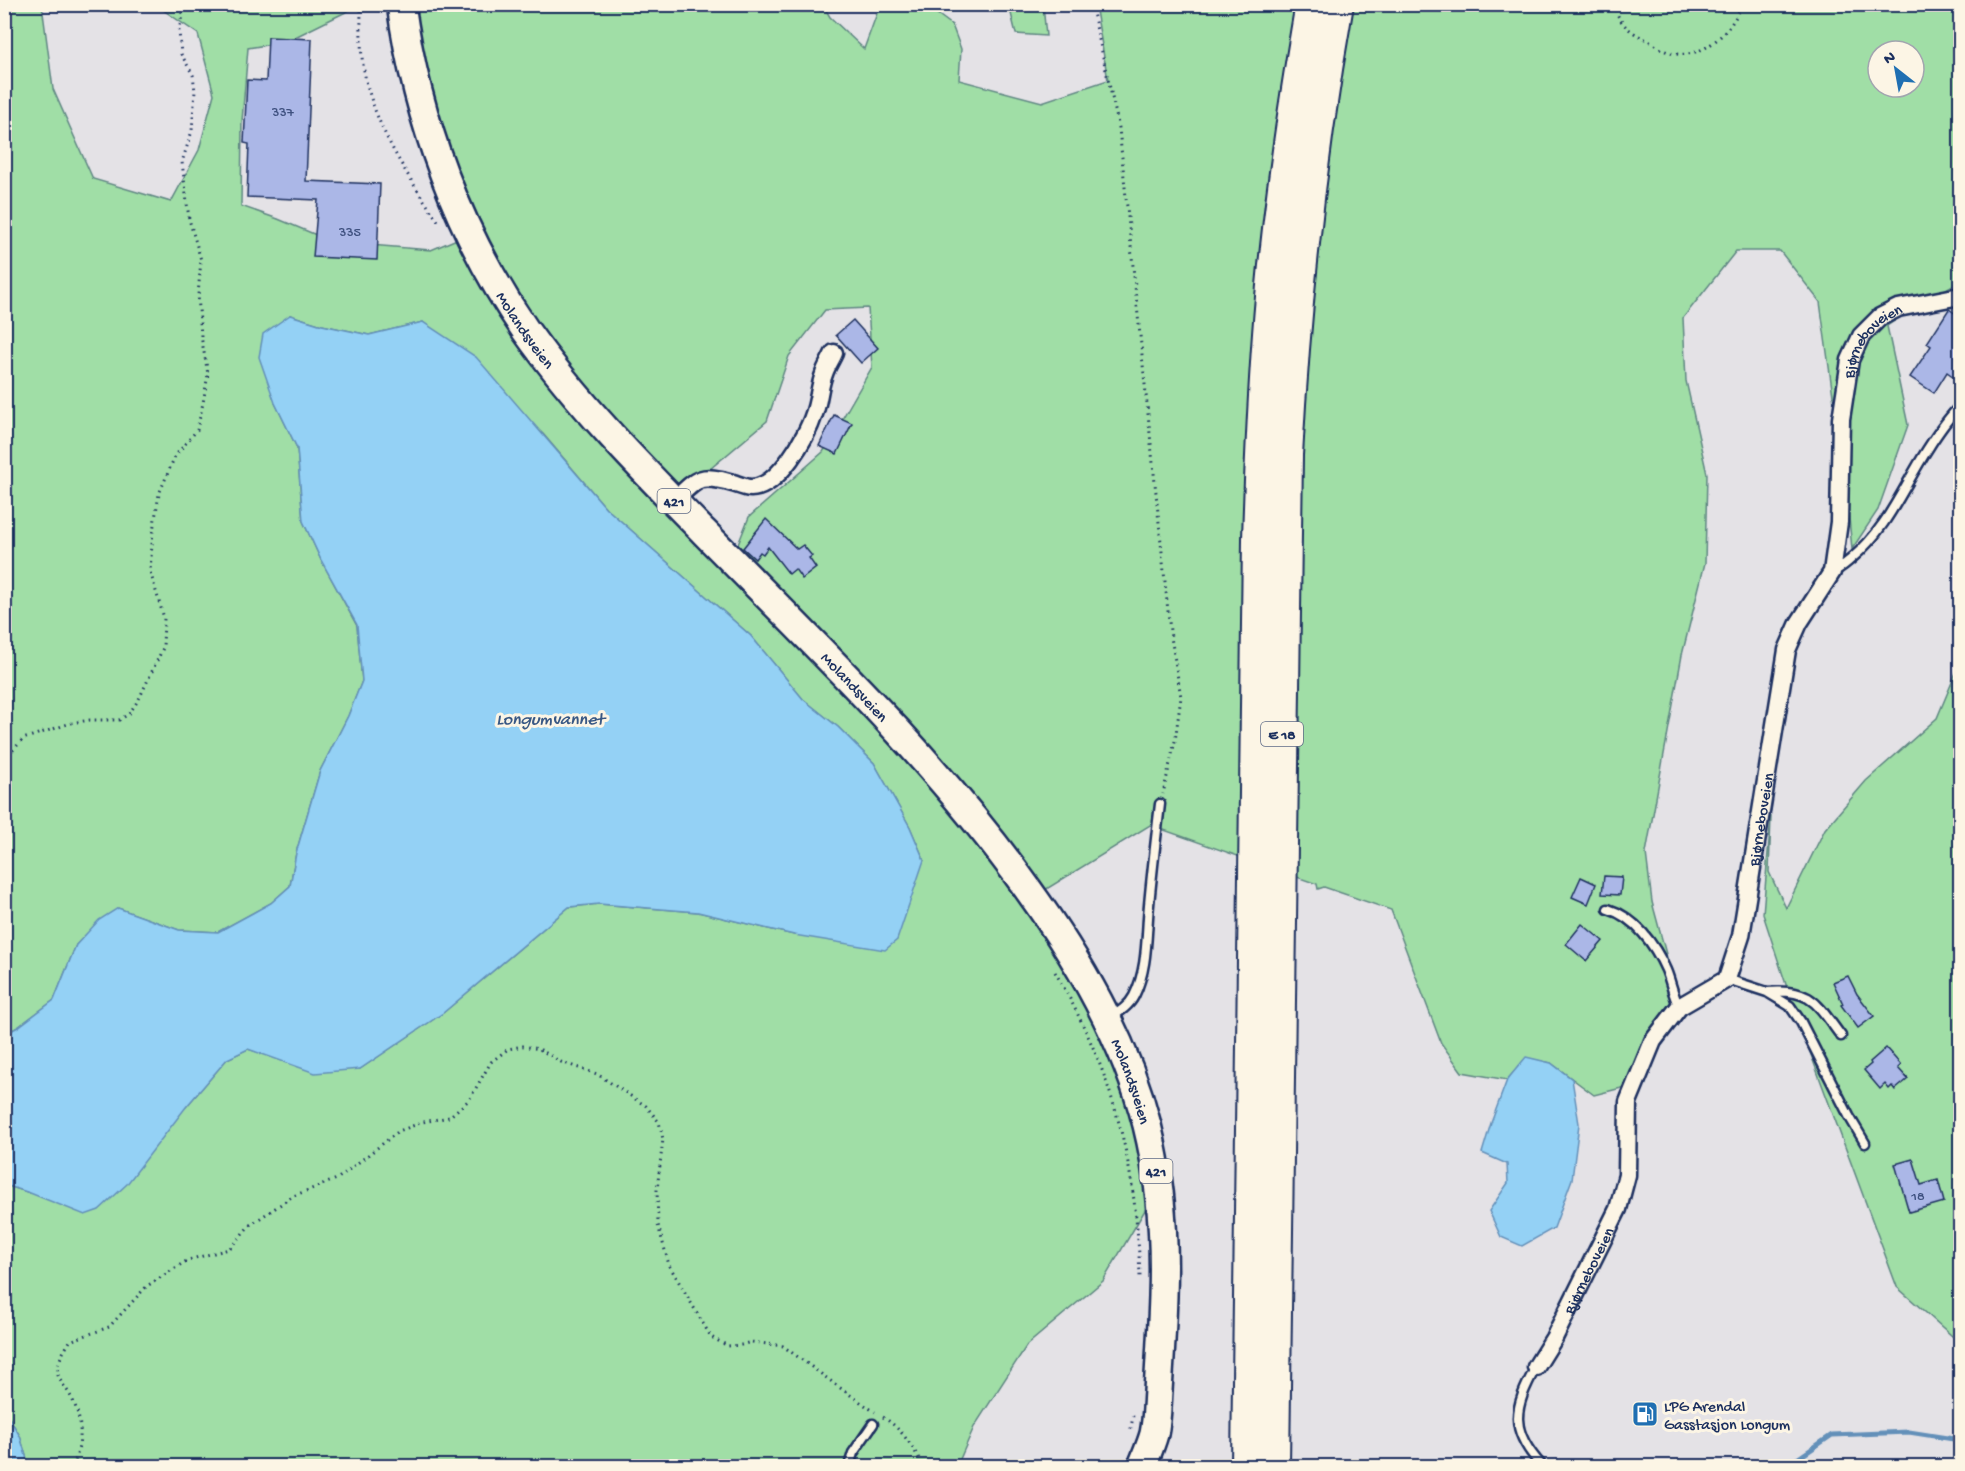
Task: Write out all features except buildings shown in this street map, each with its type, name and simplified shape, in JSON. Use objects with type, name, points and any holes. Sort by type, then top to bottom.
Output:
[{"type":"highway","name":"E 18","points":[[1248,1467],[1262,441],[1278,230],[1297,90],[1312,4]]},
{"type":"highway","name":"E 18","points":[[1273,1467],[1286,455],[1296,306],[1306,206],[1337,4]]},
{"type":"main road","name":"Molandsveien","points":[[400,4],[409,61],[428,128],[454,201],[484,261],[526,331],[607,430],[854,685],[958,798],[994,843],[1058,932],[1108,1020],[1124,1055],[1146,1121],[1158,1185],[1164,1267],[1162,1326],[1143,1431],[1142,1467]]},
{"type":"main road","name":"Molandsveien","points":[[1143,1431],[1162,1467]]},
{"type":"street","name":"Bjørneboveien","points":[[1536,1367],[1554,1338],[1618,1209],[1627,1175],[1628,1102],[1653,1041],[1679,1007],[1727,979],[1741,936],[1787,650],[1798,623],[1832,572],[1839,522],[1841,419],[1850,360],[1861,336],[1880,317],[1898,308],[1960,296]]},
{"type":"street","points":[[674,501],[694,482],[704,477],[751,488],[763,485],[773,478],[786,465],[805,435],[815,413],[824,374],[834,353]]},
{"type":"lane","points":[[1832,572],[1838,570],[1864,548],[1881,529],[1926,451],[1947,420],[1960,406]]},
{"type":"lane","points":[[1108,1020],[1130,1004],[1142,973],[1161,804]]},
{"type":"lane","points":[[1608,909],[1629,920],[1648,939],[1666,970],[1679,1007]]},
{"type":"lane","points":[[1727,979],[1767,992],[1790,1006],[1802,1022],[1865,1143]]},
{"type":"lane","points":[[1767,992],[1786,990],[1815,1001],[1841,1036]]},
{"type":"lane","points":[[1536,1367],[1521,1397],[1518,1425],[1526,1447],[1542,1467]]},
{"type":"lane","points":[[849,1467],[853,1453],[873,1424]]},
{"type":"path","points":[[4,766],[8,756],[23,739],[71,723],[118,720],[129,714],[139,699],[163,648],[164,618],[150,571],[159,494],[175,456],[197,430],[208,374],[201,336],[198,295],[201,260],[189,219],[182,162],[192,131],[195,91],[193,75],[181,54],[179,31],[184,4]]},
{"type":"path","points":[[191,4],[207,4]]},
{"type":"path","points":[[1091,4],[1119,128],[1170,631],[1181,697],[1175,741],[1161,804]]},
{"type":"path","points":[[1614,4],[1625,27],[1636,35],[1671,53],[1685,54],[1700,50],[1717,40],[1729,28],[1742,4]]},
{"type":"path","points":[[1050,964],[1087,1033],[1104,1071],[1120,1124],[1131,1176],[1138,1229],[1140,1282]]},
{"type":"path","points":[[73,1467],[80,1451],[81,1422],[72,1398],[58,1374],[59,1360],[70,1341],[109,1327],[147,1286],[188,1260],[229,1249],[250,1225],[293,1196],[337,1179],[399,1131],[423,1122],[449,1117],[469,1100],[491,1062],[508,1049],[523,1046],[539,1049],[561,1062],[597,1074],[646,1107],[658,1122],[663,1139],[657,1190],[658,1225],[669,1265],[711,1337],[728,1346],[751,1342],[783,1346],[894,1424],[914,1449],[923,1467]]},
{"type":"path","points":[[1133,1413],[1143,1431]]},
{"type":"green space","points":[[5,5],[42,5],[53,89],[93,179],[171,202],[199,150],[214,94],[198,34],[156,5],[360,5],[285,42],[248,48],[242,121],[241,206],[333,242],[431,250],[464,236],[391,5],[823,5],[830,17],[864,49],[880,5],[925,5],[952,25],[961,49],[959,80],[1042,102],[1108,80],[1095,5],[1960,5],[1960,281],[1887,326],[1908,425],[1878,510],[1852,549],[1820,302],[1780,251],[1736,251],[1683,318],[1686,381],[1707,474],[1705,563],[1682,655],[1646,853],[1652,902],[1677,995],[1637,1084],[1594,1095],[1551,1063],[1526,1058],[1507,1080],[1462,1072],[1441,1043],[1391,910],[1324,887],[1318,889],[1317,884],[1150,825],[1035,896],[1098,1020],[1133,1121],[1146,1133],[1148,1205],[1103,1281],[1027,1345],[974,1427],[957,1466],[29,1466],[20,1436],[5,1411],[5,1185],[30,1193],[186,1107],[227,1059],[248,1049],[277,1058],[360,1069],[443,1013],[569,907],[599,904],[698,912],[794,935],[924,860],[910,827],[874,763],[838,727],[803,699],[751,636],[606,508],[543,434],[423,322],[369,335],[322,325],[290,315],[275,403],[297,448],[303,521],[321,560],[357,626],[362,681],[348,716],[320,771],[296,853],[290,886],[271,903],[218,932],[179,930],[118,908],[76,945],[54,1000],[5,1034]],"holes":[[[868,308],[872,367],[823,452],[749,517],[735,552],[675,521],[691,485],[767,421],[789,356],[825,310]]]},
{"type":"green space","points":[[1009,5],[1043,5],[1046,36],[1016,34]]},
{"type":"green space","points":[[1960,663],[1960,1343],[1897,1287],[1794,1009],[1763,914],[1771,816],[1769,872],[1786,908],[1825,829],[1866,781],[1937,718]]},
{"type":"water","name":"Longumvannet","points":[[290,315],[322,325],[369,335],[423,322],[476,357],[606,508],[751,636],[803,699],[838,727],[874,763],[910,827],[924,860],[897,940],[885,950],[794,935],[698,912],[599,904],[569,907],[443,1013],[360,1069],[315,1073],[248,1049],[227,1059],[186,1107],[127,1184],[99,1210],[85,1215],[5,1185],[5,1034],[54,1000],[76,945],[99,920],[118,908],[179,930],[218,932],[271,903],[290,886],[296,853],[320,771],[348,716],[362,681],[357,625],[321,560],[303,521],[297,448],[275,403],[259,357],[263,334]]},
{"type":"water","points":[[1526,1057],[1551,1063],[1572,1079],[1579,1124],[1572,1179],[1554,1228],[1522,1246],[1501,1237],[1489,1211],[1508,1183],[1507,1164],[1482,1153],[1507,1080]]},
{"type":"water","points":[[5,1411],[20,1436],[29,1466],[5,1466]]},
{"type":"waterway","points":[[1787,1466],[1832,1435],[1909,1432],[1960,1440]]},
{"type":"place","name":"LPG Arendal Gasstasjon Longum","points":[[1645,1414]]}]
